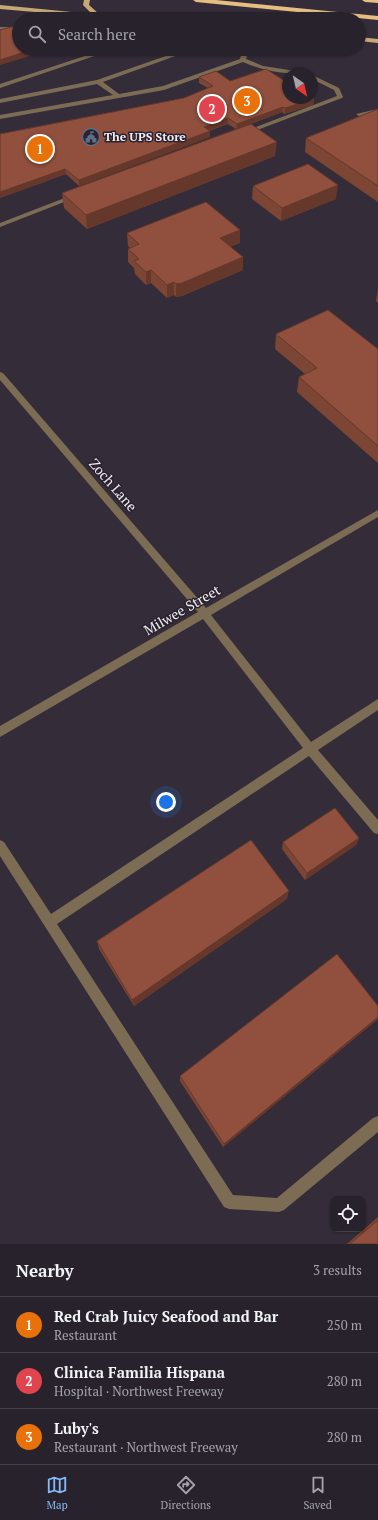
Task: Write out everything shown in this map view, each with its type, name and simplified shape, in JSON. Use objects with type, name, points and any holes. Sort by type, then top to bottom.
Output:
[{"type":"highway","points":[[196,0],[317,12]]},
{"type":"highway","points":[[365,0],[378,1]]},
{"type":"highway","points":[[366,17],[378,18]]},
{"type":"main road","points":[[87,0],[86,5],[94,12]]},
{"type":"main road","points":[[0,7],[42,12]]},
{"type":"main road","points":[[366,40],[378,41]]},
{"type":"street","points":[[0,29],[12,29]]},
{"type":"street","points":[[0,86],[91,56]]},
{"type":"street","points":[[0,101],[98,82],[172,56]]},
{"type":"street","points":[[242,60],[244,56]]},
{"type":"street","points":[[0,117],[164,88],[242,60],[262,68],[282,71]]},
{"type":"street","points":[[236,136],[340,98],[337,89],[318,80]]},
{"type":"street","points":[[98,82],[118,96]]},
{"type":"street","points":[[359,114],[378,111]]},
{"type":"street","points":[[0,225],[81,194]]},
{"type":"street","name":"Zoch Lane","points":[[0,375],[205,614],[310,749],[378,829]]},
{"type":"street","name":"Milwee Street","points":[[0,732],[377,516]]},
{"type":"street","points":[[49,922],[378,704]]},
{"type":"street","points":[[0,846],[229,1202],[279,1206],[378,1123]]},
{"type":"building","points":[[12,27],[12,56],[0,60],[0,30]]},
{"type":"building","points":[[266,69],[282,79],[282,104],[298,104],[285,108],[283,107],[237,124],[228,118],[204,127],[210,131],[79,180],[65,169],[0,192],[0,134],[184,98],[213,86],[199,77],[216,71],[230,81]]},
{"type":"building","points":[[378,109],[378,186],[306,138]]},
{"type":"building","points":[[251,124],[277,142],[86,215],[62,193]]},
{"type":"building","points":[[308,164],[338,185],[282,208],[253,186]]},
{"type":"building","points":[[206,202],[240,230],[220,238],[243,257],[182,283],[176,284],[174,282],[167,285],[151,270],[146,272],[134,261],[139,259],[128,249],[139,244],[127,233]]},
{"type":"building","points":[[328,310],[378,349],[378,446],[299,377],[317,368],[276,334]]},
{"type":"building","points":[[335,808],[359,838],[307,873],[283,842]]},
{"type":"building","points":[[251,840],[289,891],[132,1000],[97,941]]},
{"type":"building","points":[[337,954],[378,1006],[378,1017],[224,1144],[180,1076]]},
{"type":"building","points":[[378,1220],[378,1244],[350,1244],[366,1232],[366,1230]]},
{"type":"place","name":"Luby's","points":[[247,101]]},
{"type":"place","name":"Clinica Familia Hispana","points":[[212,109]]},
{"type":"place","name":"The UPS Store","points":[[91,137]]},
{"type":"place","name":"Red Crab Juicy Seafood and Bar","points":[[40,149]]}]
